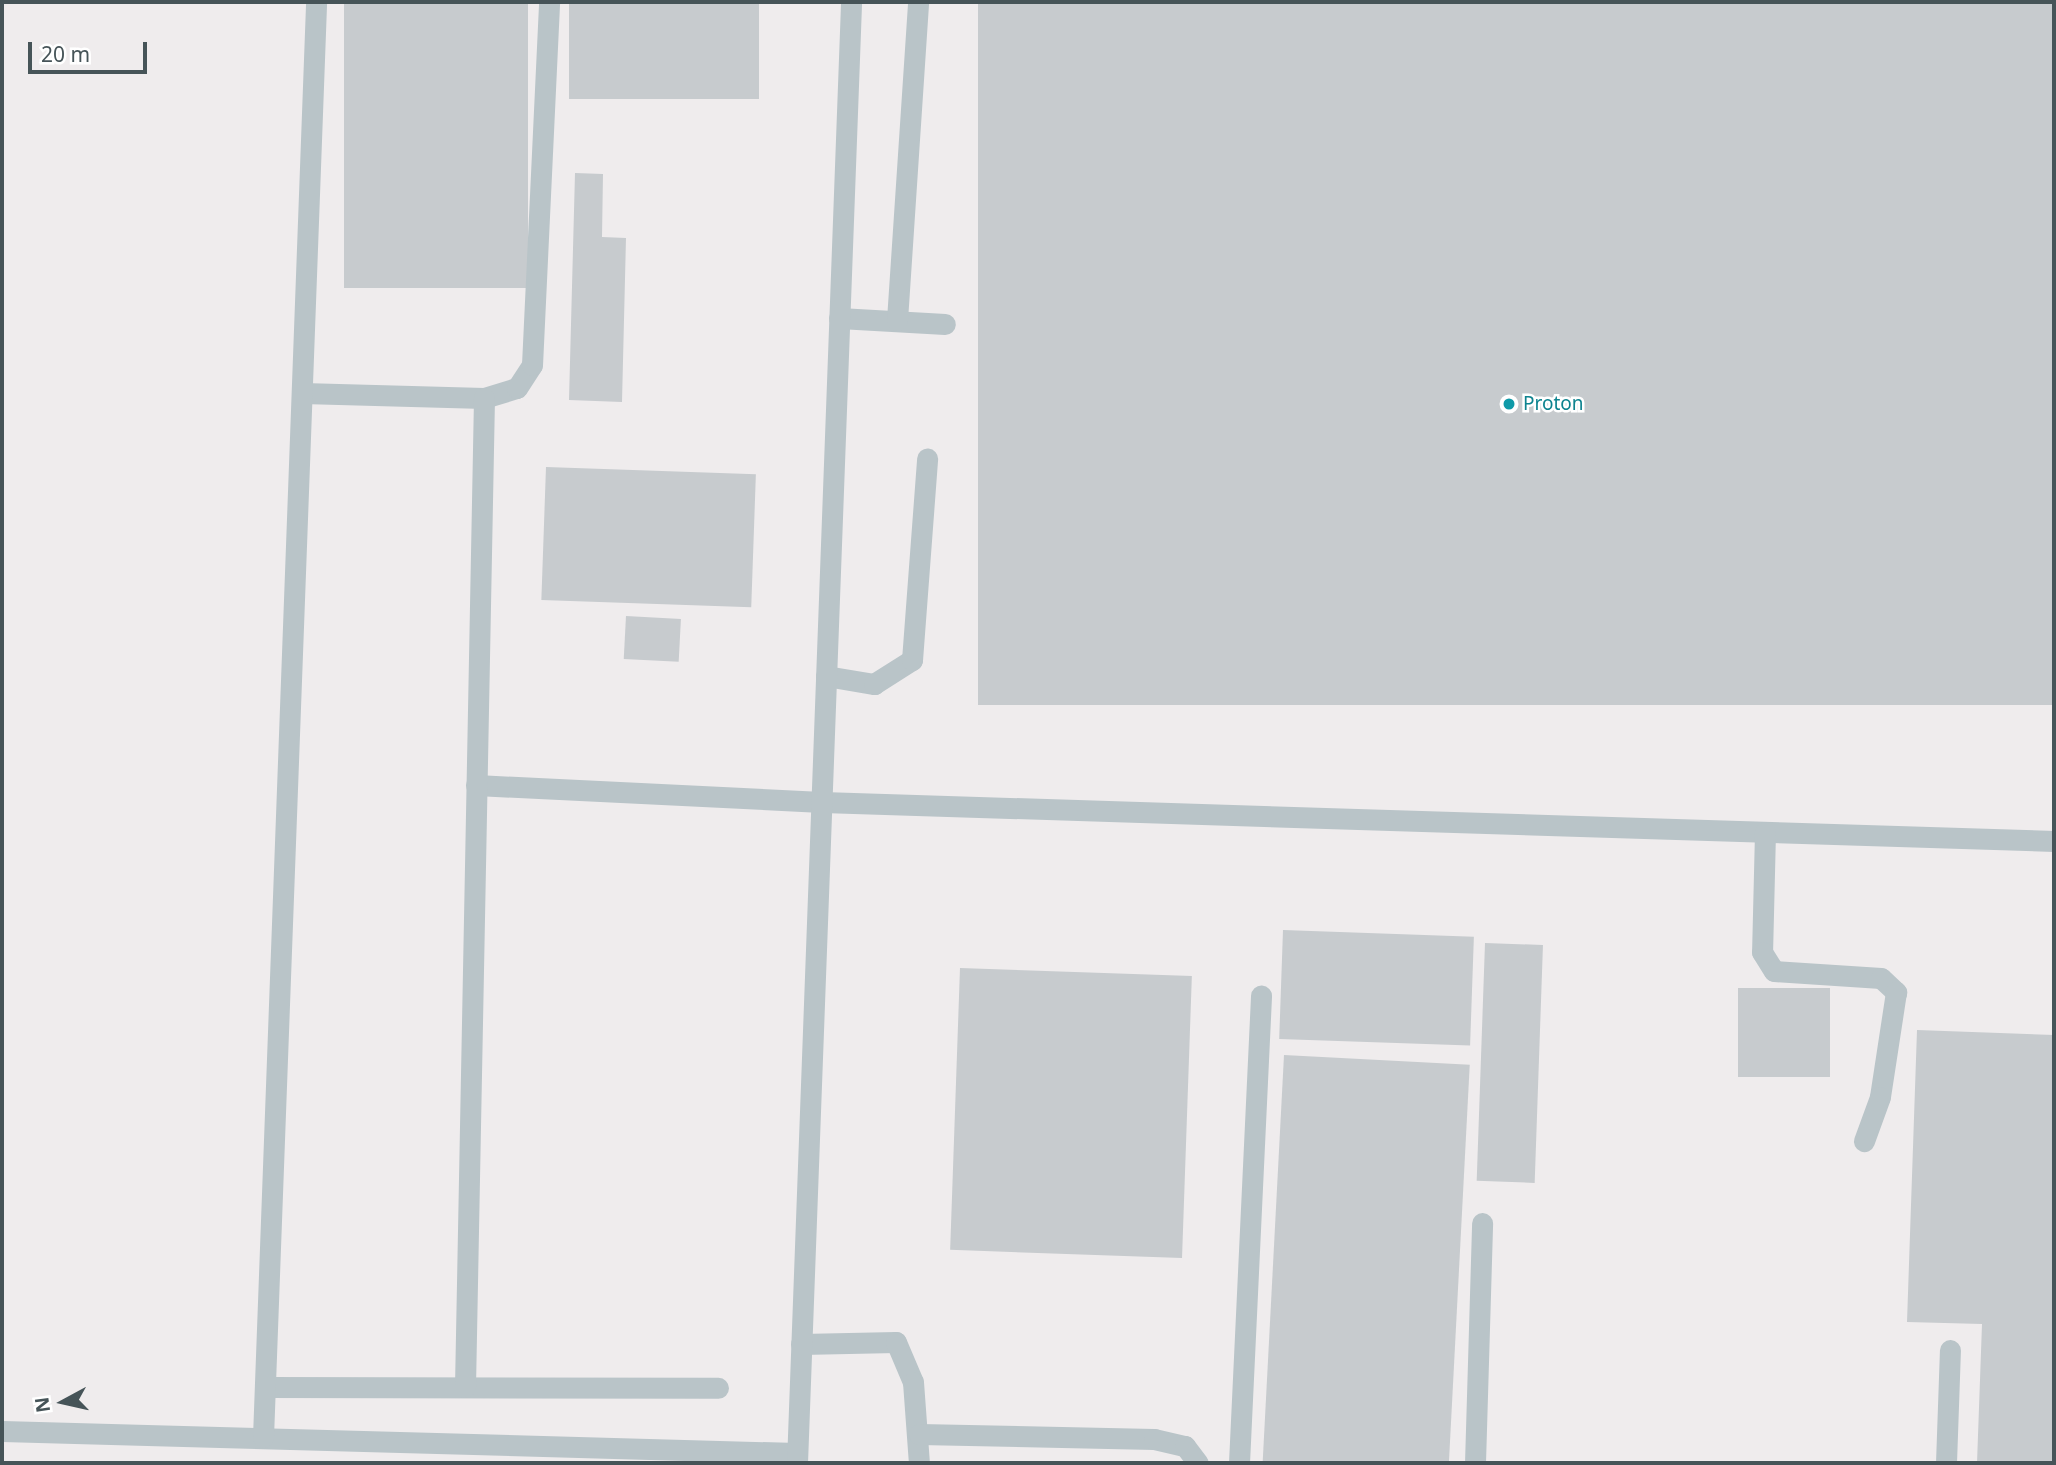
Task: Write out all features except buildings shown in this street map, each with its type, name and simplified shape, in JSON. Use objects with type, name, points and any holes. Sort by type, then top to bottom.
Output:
[{"type":"lane","points":[[263,1437],[316,2]]},
{"type":"lane","points":[[302,393],[484,398],[517,388],[532,365],[550,2]]},
{"type":"lane","points":[[2,1431],[263,1437],[797,1458],[851,2]]},
{"type":"lane","points":[[897,320],[918,2]]},
{"type":"lane","points":[[839,318],[945,324]]},
{"type":"lane","points":[[465,1387],[484,398]]},
{"type":"lane","points":[[826,676],[874,684],[912,660],[928,459]]},
{"type":"lane","points":[[476,785],[822,802],[2054,841]]},
{"type":"lane","points":[[1765,832],[1762,952],[1774,971],[1881,978],[1896,992],[1894,1029],[1880,1097],[1864,1141]]},
{"type":"lane","points":[[1238,1463],[1261,996]]},
{"type":"lane","points":[[1475,1463],[1482,1223]]},
{"type":"lane","points":[[801,1344],[896,1342],[913,1382],[919,1434],[919,1463]]},
{"type":"lane","points":[[1946,1463],[1950,1350]]},
{"type":"lane","points":[[265,1387],[718,1388]]},
{"type":"lane","points":[[919,1434],[1154,1439],[1185,1446],[1198,1463]]},
{"type":"place","name":"Proton","points":[[1509,404]]}]
